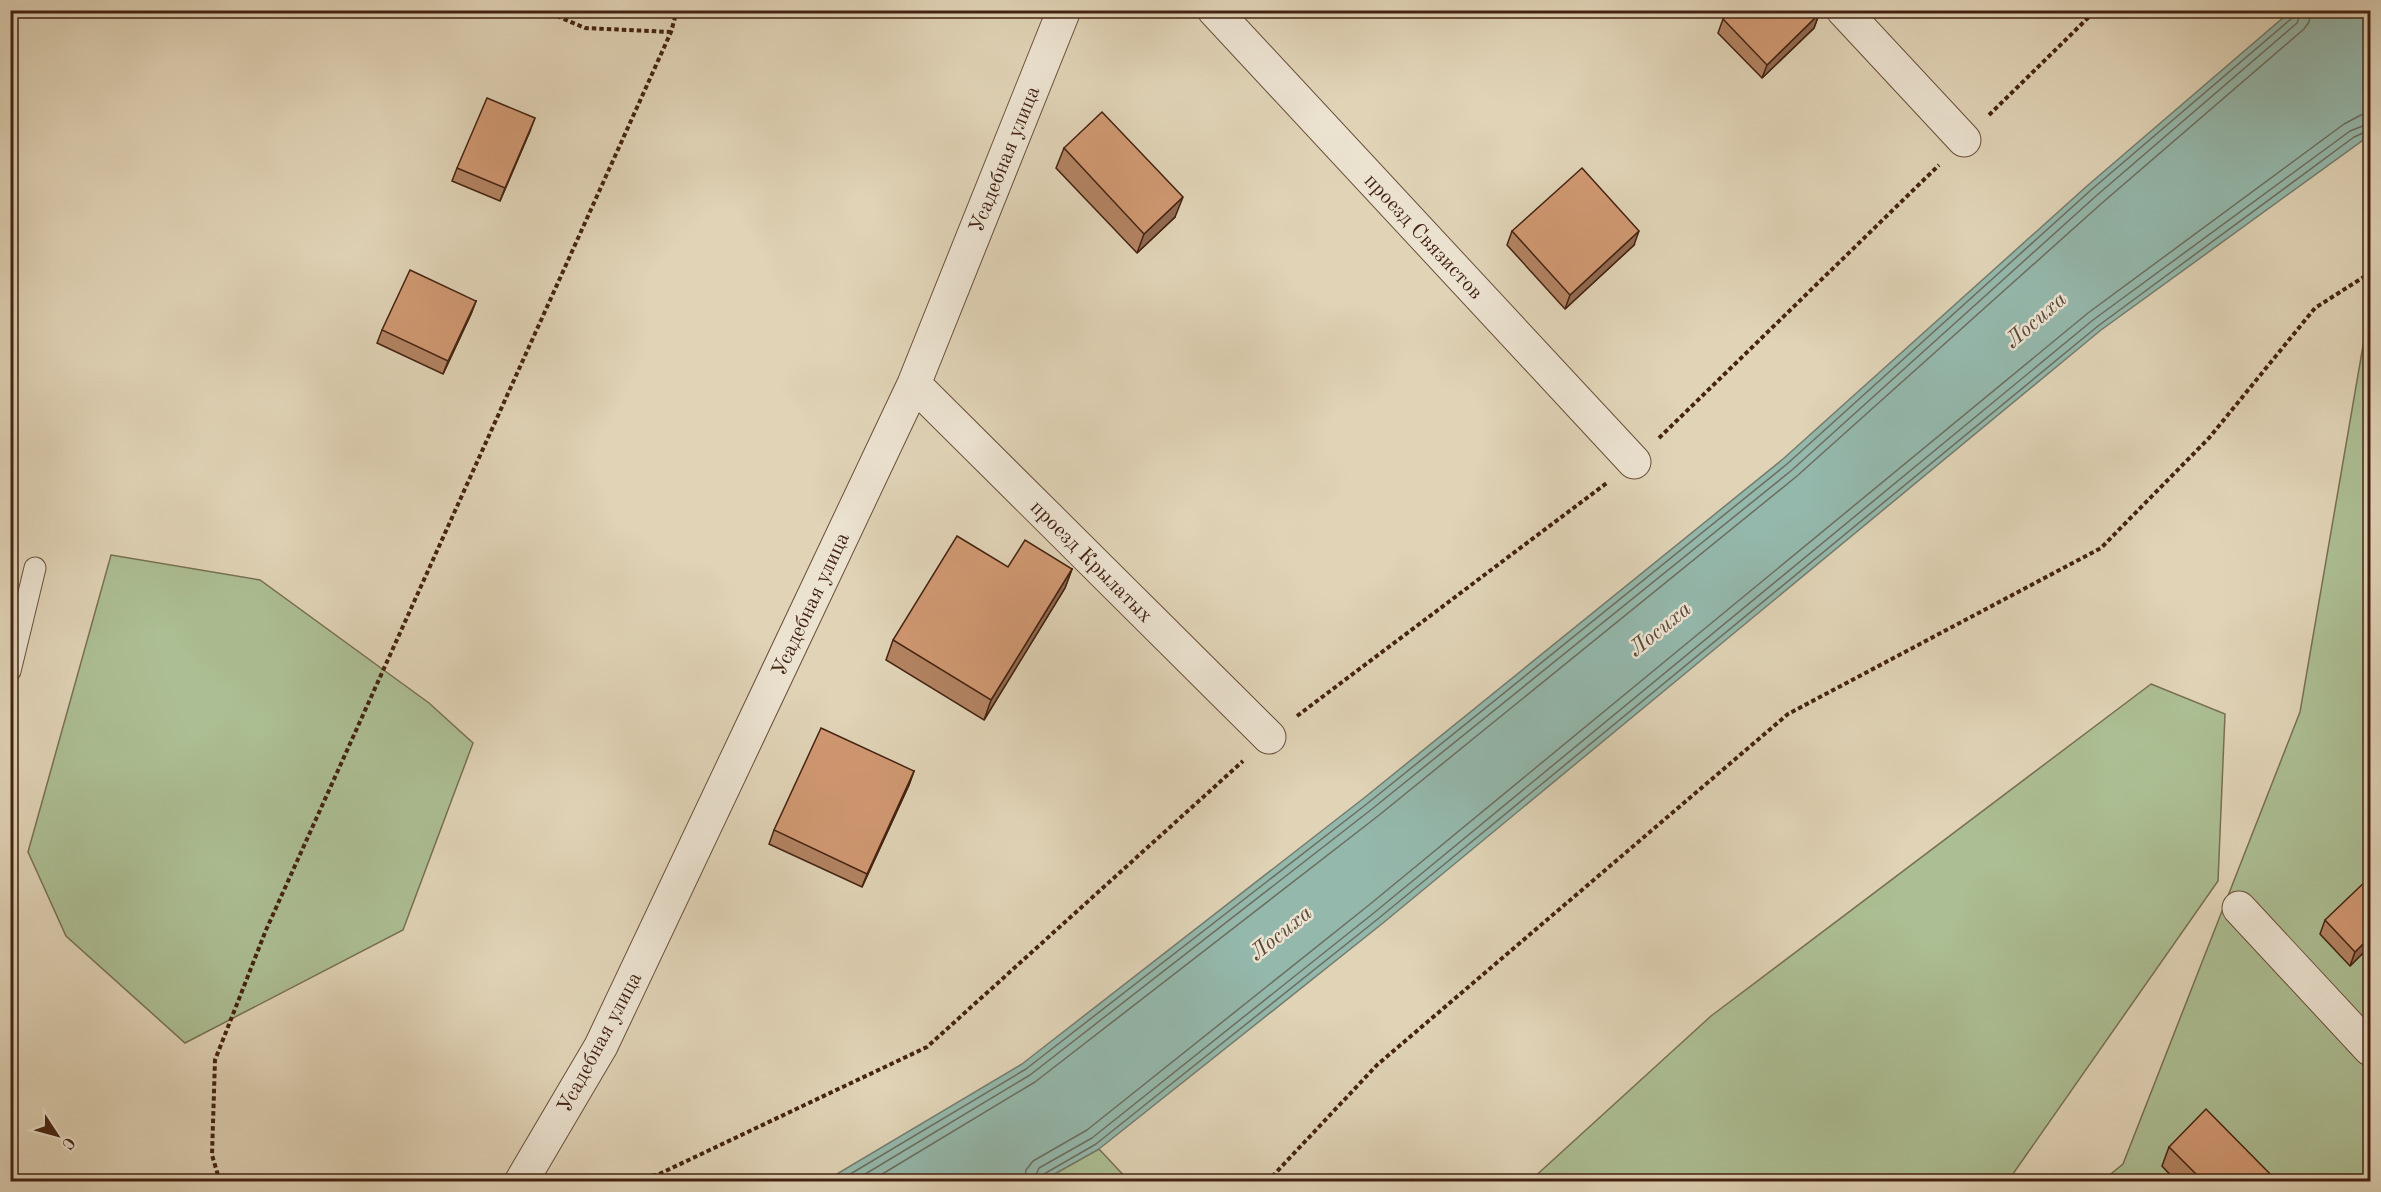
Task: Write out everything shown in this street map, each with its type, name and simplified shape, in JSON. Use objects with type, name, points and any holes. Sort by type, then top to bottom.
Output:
[{"type":"street","name":"Усадебная улица","points":[[521,1182],[601,1046],[914,384],[1064,10]]},
{"type":"street","name":"проезд Связистов","points":[[1214,10],[1634,462]]},
{"type":"street","points":[[1843,10],[1964,140]]},
{"type":"street","name":"проезд Крылатых","points":[[914,384],[1269,737]]},
{"type":"street","points":[[2239,908],[2370,1049]]},
{"type":"lane","points":[[10,671],[35,568]]},
{"type":"path","points":[[543,10],[585,28],[671,32]]},
{"type":"path","points":[[220,1182],[212,1155],[215,1060],[262,940],[671,32],[677,10]]},
{"type":"path","points":[[615,1182],[657,1175],[927,1047],[1269,737],[1634,462],[2096,10]]},
{"type":"path","points":[[1267,1182],[1377,1065],[1788,714],[2101,548],[2209,438],[2314,308],[2370,273]]},
{"type":"green space","points":[[2370,336],[2370,1181],[2101,1182],[2123,1164],[2300,712],[2364,340]]},
{"type":"green space","points":[[111,555],[260,580],[429,703],[473,743],[403,930],[185,1043],[66,936],[28,852]]},
{"type":"green space","points":[[2151,684],[2225,714],[2218,881],[2008,1181],[1530,1181],[1711,1016]]},
{"type":"green space","points":[[1099,1149],[1129,1181],[1042,1181]]},
{"type":"water","name":"Лосиха","points":[[2292,10],[2370,11],[2370,135],[2101,330],[1383,923],[1099,1149],[1042,1181],[825,1181],[1022,1064],[1364,798],[1783,459],[2087,186]]},
{"type":"building","points":[[1732,10],[1815,10],[1819,14],[1767,65],[1723,19]]},
{"type":"building","points":[[487,98],[535,118],[505,188],[457,168]]},
{"type":"building","points":[[1102,112],[1183,197],[1144,234],[1064,148]]},
{"type":"building","points":[[1582,168],[1639,231],[1570,295],[1512,231]]},
{"type":"building","points":[[410,270],[476,301],[448,361],[382,330]]},
{"type":"building","points":[[957,536],[1008,567],[1025,540],[1072,569],[991,700],[893,640]]},
{"type":"building","points":[[821,728],[914,771],[867,874],[774,830]]},
{"type":"building","points":[[2370,877],[2370,937],[2355,952],[2325,920]]},
{"type":"building","points":[[2206,1109],[2278,1182],[2204,1182],[2169,1147]]}]
